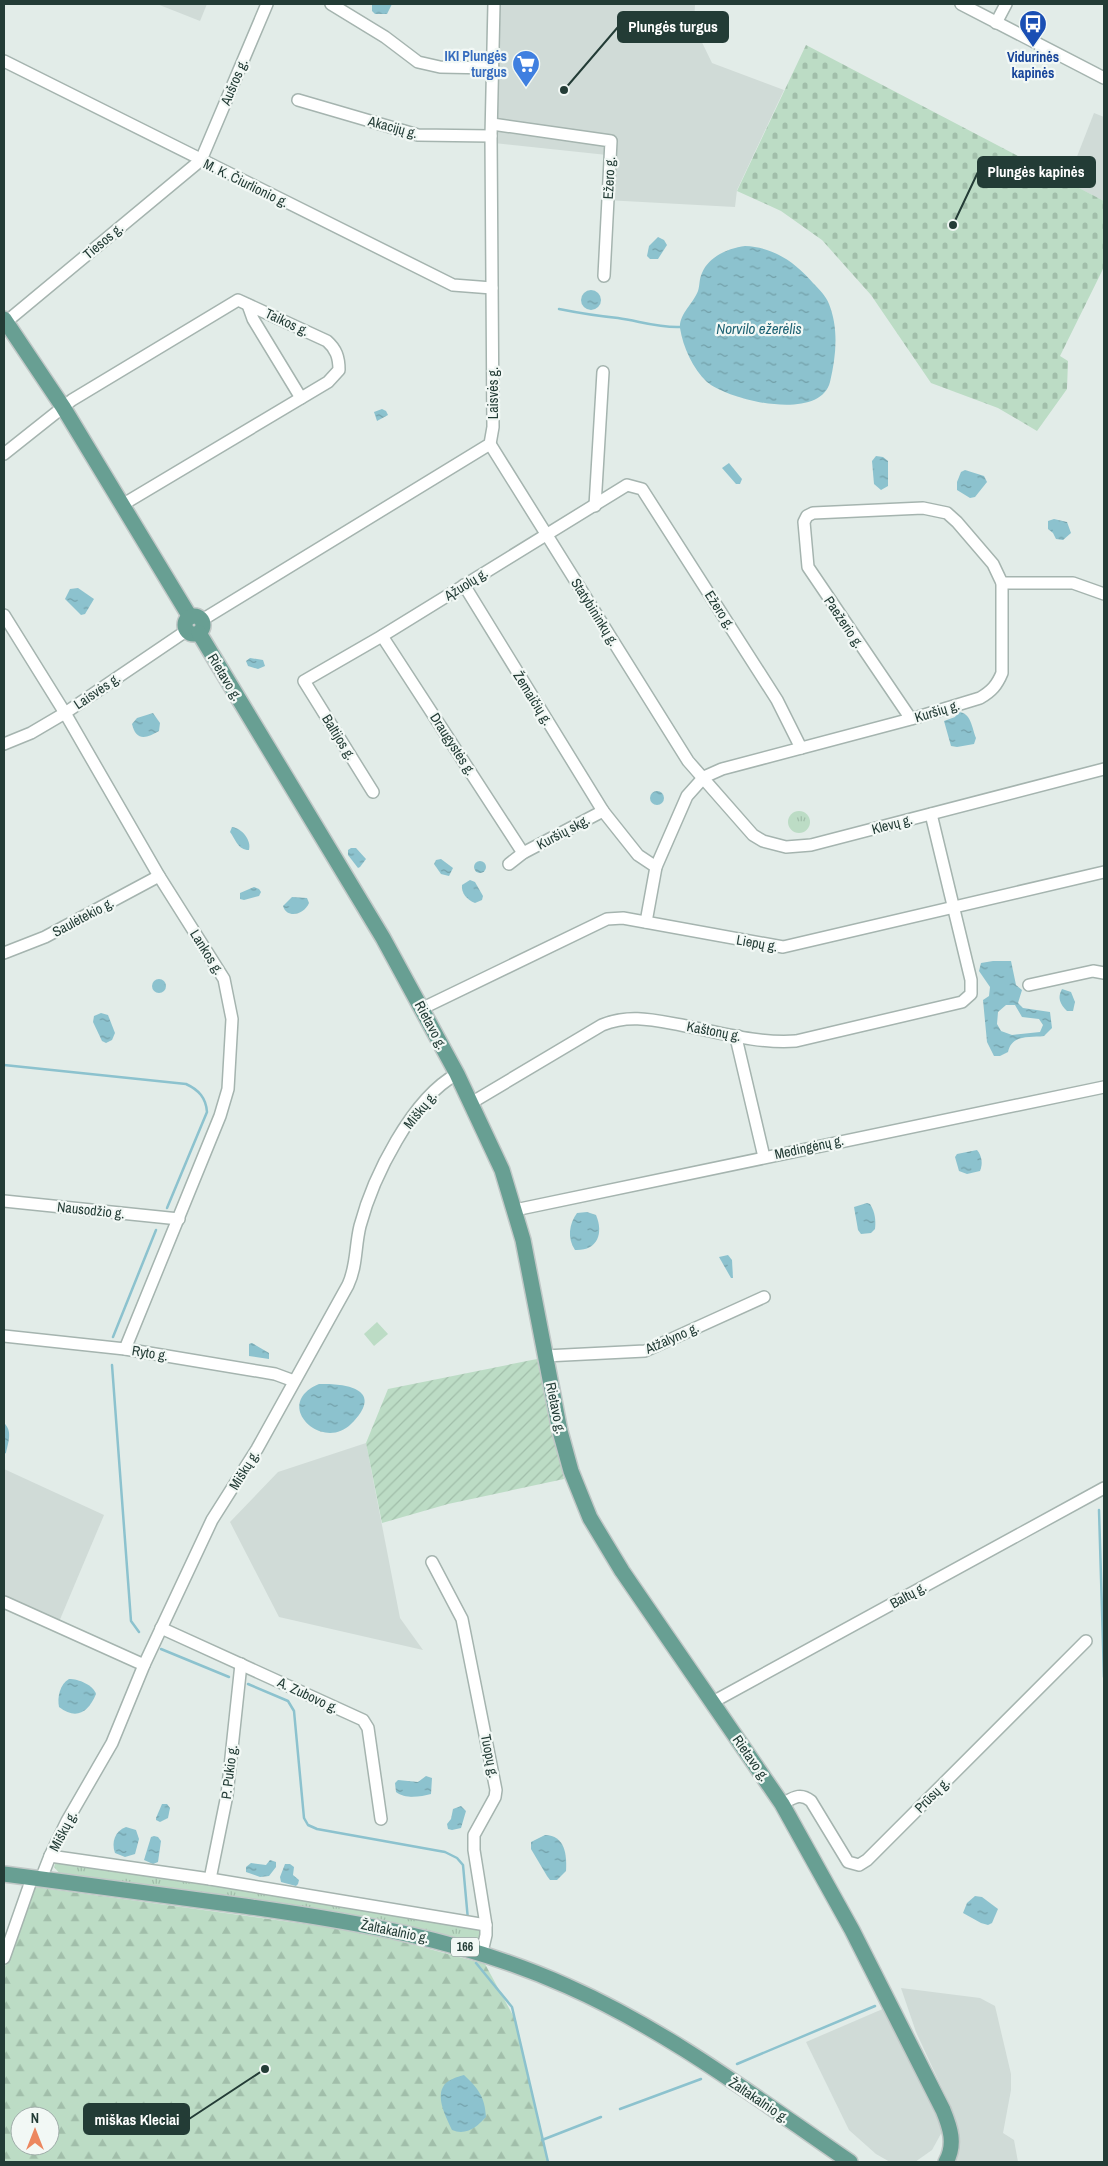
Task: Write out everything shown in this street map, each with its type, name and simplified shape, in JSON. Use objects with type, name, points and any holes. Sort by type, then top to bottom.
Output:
[{"type":"main road","name":"Rietavo g.","points":[[5,320],[62,407],[383,938],[423,1008],[472,1103],[502,1170],[515,1210],[523,1240],[560,1432],[571,1471],[590,1518],[622,1571],[782,1804],[852,1930],[942,2110],[952,2139],[951,2152],[946,2162]]},
{"type":"main road","name":"Žaltakalnio g.","points":[[4,1874],[354,1922],[423,1936],[482,1952],[568,1986],[636,2021],[706,2064],[850,2162]]},
{"type":"street","name":"Aušros g.","points":[[201,160],[266,4]]},
{"type":"street","points":[[331,4],[385,37],[418,62],[440,67],[493,68]]},
{"type":"street","name":"Laisvės g.","points":[[4,744],[31,733],[65,713],[194,625],[490,444],[493,428],[491,136],[494,4]]},
{"type":"street","points":[[961,4],[1104,78]]},
{"type":"street","points":[[996,22],[1006,4]]},
{"type":"street","name":"M. K. Čiurlionio g.","points":[[4,61],[453,285],[492,288]]},
{"type":"street","name":"Akacijų g.","points":[[298,100],[418,135],[491,136]]},
{"type":"street","name":"Ežero g.","points":[[492,124],[611,141],[604,276]]},
{"type":"street","name":"Tiesos g.","points":[[5,320],[201,160]]},
{"type":"street","name":"Taikos g.","points":[[4,454],[62,407],[238,300],[327,341],[334,347],[338,355],[339,370],[328,382],[122,506]]},
{"type":"street","points":[[248,305],[253,319],[301,398]]},
{"type":"street","points":[[595,506],[603,372]]},
{"type":"street","name":"Statybininkų g.","points":[[490,444],[688,761],[704,777]]},
{"type":"street","name":"Ežero g.","points":[[627,485],[642,489],[777,700],[801,748]]},
{"type":"street","name":"Ąžuolų g.","points":[[304,681],[382,636],[627,485]]},
{"type":"street","name":"Kuršių g.","points":[[646,922],[656,867],[687,796],[704,777],[722,769],[911,719],[980,698],[998,684],[1002,668],[1002,583],[993,564],[947,513],[923,508],[812,513],[807,516]]},
{"type":"street","name":"Paežerio g.","points":[[807,516],[804,522],[808,567],[911,719]]},
{"type":"street","points":[[1002,583],[1073,583],[1104,594]]},
{"type":"street","name":"Žemaičių g.","points":[[464,585],[603,811]]},
{"type":"street","name":"Lankos g.","points":[[4,615],[65,713],[159,876],[224,979],[232,1019],[228,1089],[220,1116],[125,1349]]},
{"type":"street","name":"Draugystės g.","points":[[382,636],[523,853]]},
{"type":"street","name":"Baltijos g.","points":[[304,681],[373,792]]},
{"type":"street","name":"Klevų g.","points":[[704,777],[753,835],[763,841],[786,847],[811,845],[1104,768]]},
{"type":"street","name":"Kuršių skg.","points":[[510,864],[523,853],[603,811],[638,855],[656,867]]},
{"type":"street","points":[[931,814],[954,907]]},
{"type":"street","name":"Liepų g.","points":[[423,1008],[607,919],[623,918],[783,947],[1104,872]]},
{"type":"street","name":"Saulėtekio g.","points":[[4,953],[45,936],[159,876]]},
{"type":"street","name":"Kaštonų g.","points":[[472,1103],[613,1021],[623,1018],[648,1019],[773,1041],[796,1041],[962,1002],[971,994],[971,980],[954,907]]},
{"type":"street","points":[[1029,985],[1093,971],[1104,973]]},
{"type":"street","points":[[738,1036],[764,1157]]},
{"type":"street","name":"Miškų g.","points":[[4,1958],[36,1878],[112,1743],[144,1665],[212,1520],[257,1448],[352,1276],[360,1226],[388,1155],[420,1108],[442,1084],[457,1074]]},
{"type":"street","name":"Medingėnų g.","points":[[515,1210],[1104,1087]]},
{"type":"street","name":"Nausodžio g.","points":[[4,1201],[179,1219]]},
{"type":"street","name":"Atžalyno g.","points":[[545,1356],[645,1351],[764,1297]]},
{"type":"street","name":"Ryto g.","points":[[4,1336],[125,1349],[275,1374],[294,1380]]},
{"type":"street","name":"Baltų g.","points":[[711,1702],[1104,1488]]},
{"type":"street","name":"Tuopų g.","points":[[432,1562],[462,1619],[496,1790],[495,1797],[474,1835],[474,1850],[486,1925],[482,1952]]},
{"type":"street","points":[[4,1602],[144,1665]]},
{"type":"street","name":"A. Zubovo g.","points":[[161,1628],[363,1720],[368,1728],[380,1819]]},
{"type":"street","name":"Prūsų g.","points":[[782,1804],[798,1796],[805,1796],[811,1801],[848,1862],[859,1865],[867,1860],[1086,1641]]},
{"type":"street","name":"P. Pukio g.","points":[[210,1878],[226,1795],[241,1664]]},
{"type":"street","points":[[50,1856],[210,1878],[486,1925]]},
{"type":"shaded area","points":[[157,4],[207,4],[200,21]]},
{"type":"shaded area","points":[[487,4],[695,4],[694,26],[712,63],[784,90],[737,190],[735,207],[605,200],[607,155],[485,142]]},
{"type":"shaded area","points":[[1094,113],[1104,117],[1104,201],[1067,182]]},
{"type":"shaded area","points":[[366,1443],[400,1618],[423,1650],[279,1617],[230,1522],[278,1472]]},
{"type":"shaded area","points":[[4,1469],[104,1515],[56,1629],[4,1606]]},
{"type":"shaded area","points":[[901,1988],[980,1998],[995,2006],[1011,2074],[1011,2090],[1003,2133],[1014,2140],[1018,2162],[954,2162],[958,2151],[959,2137],[954,2114],[916,2032]]},
{"type":"shaded area","points":[[885,2008],[943,2130],[932,2150],[915,2162],[890,2162],[876,2154],[849,2130],[806,2042]]},
{"type":"green space","points":[[806,45],[1104,201],[1104,267],[1060,356],[1068,361],[1067,389],[1037,431],[998,408],[931,383],[871,295],[822,240],[781,211],[737,191]]},
{"type":"green space","points":[[799,811],[807,814],[810,822],[807,830],[799,833],[791,830],[788,822],[791,814]]},
{"type":"green space","points":[[377,1322],[388,1334],[374,1346],[364,1334]]},
{"type":"green space","points":[[537,1359],[564,1479],[448,1504],[382,1523],[366,1443],[388,1389]]},
{"type":"green space","points":[[55,1864],[211,1883],[479,1929],[480,1937],[475,1941],[471,1941],[379,1919],[60,1874],[54,1867]]},
{"type":"green space","points":[[35,1887],[370,1933],[485,1964],[516,2021],[548,2162],[4,2162],[4,1969]]},
{"type":"water","points":[[372,4],[392,4],[387,14],[375,14],[372,11]]},
{"type":"water","points":[[658,237],[664,240],[667,245],[658,259],[650,259],[647,256],[649,246]]},
{"type":"water","name":"Norvilo ežerėlis","points":[[745,246],[765,249],[791,262],[820,290],[829,304],[835,333],[835,353],[832,372],[830,382],[823,394],[810,402],[793,405],[773,404],[753,401],[718,389],[702,377],[686,350],[681,335],[680,323],[698,291],[701,275],[705,267],[720,254]]},
{"type":"water","points":[[587,290],[595,290],[601,296],[601,304],[595,310],[587,310],[581,304],[581,296]]},
{"type":"water","points":[[382,409],[388,415],[377,421],[374,412]]},
{"type":"water","points":[[876,456],[883,457],[888,461],[888,486],[881,490],[874,484],[872,461]]},
{"type":"water","points":[[729,463],[742,479],[740,484],[736,484],[722,468]]},
{"type":"water","points":[[965,470],[984,476],[987,482],[975,497],[970,498],[957,490],[957,482],[961,472]]},
{"type":"water","points":[[1054,519],[1067,522],[1071,533],[1063,540],[1056,539],[1048,529],[1048,521]]},
{"type":"water","points":[[78,588],[94,599],[85,614],[81,615],[65,599],[70,589]]},
{"type":"water","points":[[250,658],[263,660],[265,666],[258,669],[248,666],[246,661]]},
{"type":"water","points":[[958,712],[966,715],[970,721],[976,738],[974,744],[957,747],[951,746],[944,721],[955,717]]},
{"type":"water","points":[[153,713],[160,723],[159,731],[146,737],[136,734],[132,724],[137,718]]},
{"type":"water","points":[[654,791],[660,791],[664,798],[660,805],[654,805],[650,801],[650,795]]},
{"type":"water","points":[[232,827],[239,830],[248,839],[249,850],[245,850],[238,844],[230,832]]},
{"type":"water","points":[[356,848],[366,859],[358,868],[348,855],[348,850]]},
{"type":"water","points":[[441,859],[453,868],[449,876],[441,874],[434,864],[436,860]]},
{"type":"water","points":[[482,861],[485,862],[485,872],[478,873],[475,872],[474,865],[475,862]]},
{"type":"water","points":[[470,880],[475,882],[483,896],[482,900],[475,903],[469,900],[462,891],[462,885]]},
{"type":"water","points":[[254,887],[261,892],[259,896],[244,900],[240,899],[240,893]]},
{"type":"water","points":[[292,897],[307,898],[309,903],[307,907],[300,913],[288,913],[283,906]]},
{"type":"water","points":[[1011,961],[1016,985],[1022,990],[1018,1003],[1023,1008],[1050,1012],[1052,1028],[1044,1036],[1027,1037],[1017,1040],[1010,1046],[1008,1052],[1000,1056],[994,1056],[987,1042],[983,1000],[989,996],[990,987],[979,971],[981,963]],"holes":[[[1006,1005],[1015,1005],[1022,1017],[1039,1019],[1043,1025],[1040,1032],[1012,1035],[1001,1031],[997,1024],[998,1012]]]},
{"type":"water","points":[[159,979],[164,981],[166,986],[164,991],[159,993],[154,991],[152,986],[154,981]]},
{"type":"water","points":[[1062,989],[1071,992],[1075,1002],[1073,1011],[1067,1011],[1061,1003],[1060,995]]},
{"type":"water","points":[[101,1013],[108,1015],[115,1033],[112,1040],[106,1043],[102,1041],[93,1022],[94,1016]]},
{"type":"water","points":[[977,1150],[982,1160],[980,1171],[967,1174],[959,1171],[955,1157],[957,1154]]},
{"type":"water","points":[[867,1203],[870,1204],[874,1213],[875,1229],[871,1233],[861,1234],[858,1230],[854,1207]]},
{"type":"water","points":[[587,1212],[596,1215],[599,1235],[589,1248],[575,1250],[570,1236],[572,1222],[577,1213]]},
{"type":"water","points":[[728,1255],[732,1260],[733,1278],[731,1278],[719,1257]]},
{"type":"water","points":[[252,1343],[269,1353],[269,1359],[249,1356],[249,1344]]},
{"type":"water","points":[[319,1384],[351,1387],[359,1391],[363,1396],[364,1403],[361,1412],[351,1424],[339,1431],[327,1433],[315,1429],[306,1422],[300,1413],[300,1403],[305,1393]]},
{"type":"water","points":[[4,1423],[7,1426],[9,1437],[6,1453],[4,1454]]},
{"type":"water","points":[[69,1679],[85,1683],[96,1694],[93,1701],[81,1713],[71,1713],[59,1707],[60,1691],[63,1684]]},
{"type":"water","points":[[426,1776],[432,1778],[431,1794],[417,1797],[396,1792],[395,1783],[398,1780],[418,1782]]},
{"type":"water","points":[[162,1804],[167,1804],[170,1808],[168,1818],[160,1822],[156,1818]]},
{"type":"water","points":[[461,1806],[466,1811],[461,1828],[448,1829],[447,1824],[451,1819],[453,1809]]},
{"type":"water","points":[[126,1827],[136,1830],[139,1839],[135,1854],[125,1857],[115,1853],[113,1845],[119,1831]]},
{"type":"water","points":[[545,1835],[557,1838],[561,1842],[565,1853],[566,1871],[557,1880],[550,1880],[531,1849],[531,1842]]},
{"type":"water","points":[[151,1837],[158,1837],[161,1841],[158,1862],[153,1864],[144,1860]]},
{"type":"water","points":[[270,1860],[276,1862],[276,1867],[269,1876],[260,1877],[246,1872],[246,1867],[251,1863],[266,1865]]},
{"type":"water","points":[[285,1864],[290,1864],[294,1867],[293,1875],[299,1880],[296,1886],[281,1882],[280,1877]]},
{"type":"water","points":[[975,1896],[982,1897],[998,1909],[992,1923],[988,1925],[981,1923],[963,1913],[967,1903]]},
{"type":"water","points":[[464,2075],[480,2093],[486,2117],[471,2130],[457,2132],[452,2130],[445,2115],[441,2103],[441,2092],[447,2082]]},
{"type":"waterway","points":[[559,309],[680,327]]},
{"type":"waterway","points":[[4,1065],[186,1084],[195,1089],[203,1099],[207,1112],[167,1208]]},
{"type":"waterway","points":[[113,1337],[156,1230]]},
{"type":"waterway","points":[[112,1365],[131,1621],[139,1632]]},
{"type":"waterway","points":[[1099,1510],[1104,1677]]},
{"type":"waterway","points":[[161,1649],[229,1677]]},
{"type":"waterway","points":[[248,1684],[288,1701],[294,1711],[304,1818],[308,1825],[317,1829],[445,1852],[457,1858],[463,1865],[468,1920]]},
{"type":"waterway","points":[[476,1963],[512,2007],[548,2162]]},
{"type":"waterway","points":[[737,2064],[875,2006]]},
{"type":"waterway","points":[[620,2109],[701,2079]]},
{"type":"waterway","points":[[542,2140],[601,2117]]},
{"type":"place","name":"Vidurinės kapinės","points":[[1033,48]]},
{"type":"place","name":"IKI Plungės turgus","points":[[526,88]]},
{"type":"place","name":"Plungės turgus","points":[[564,90]]},
{"type":"place","name":"Plungės kapinės","points":[[953,225]]},
{"type":"place","name":"miškas Kleciai","points":[[265,2069]]}]
